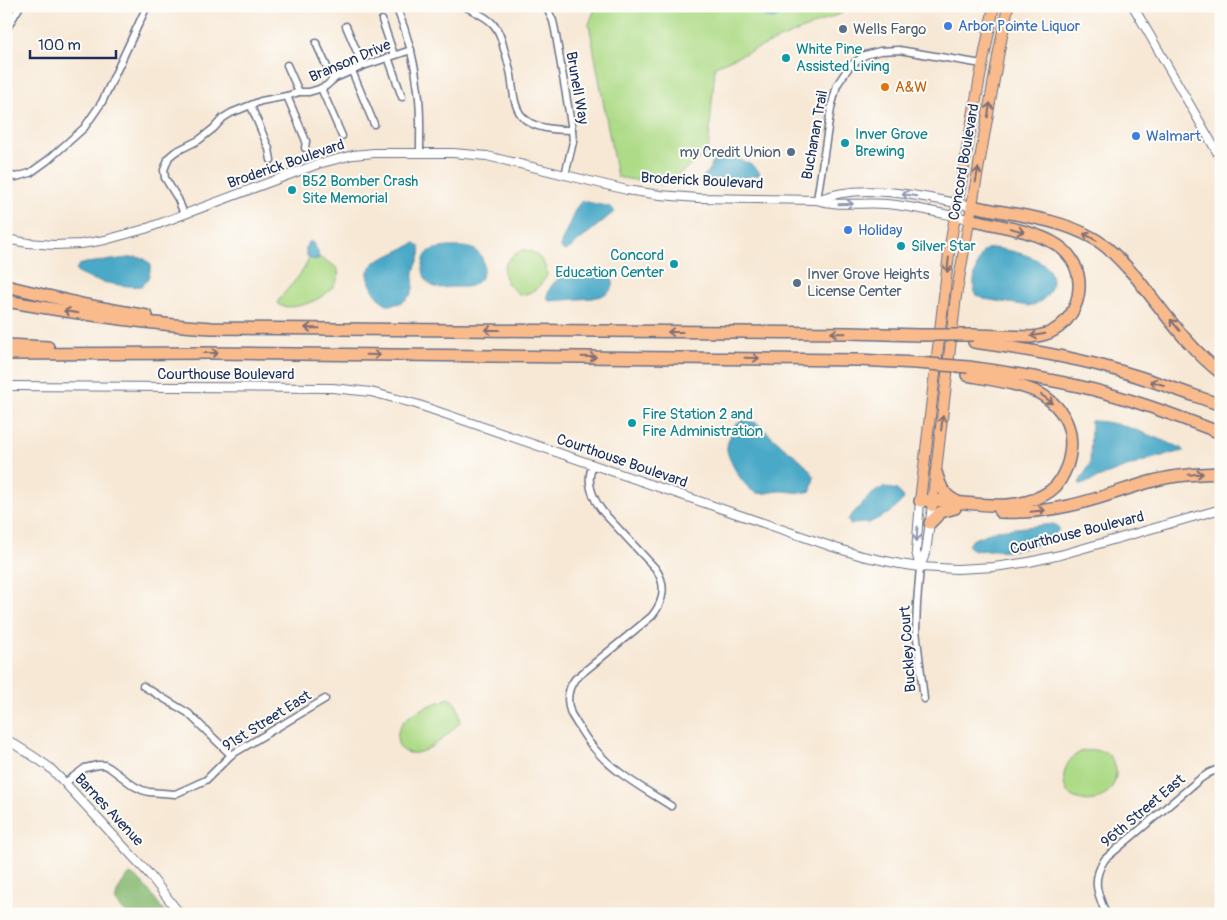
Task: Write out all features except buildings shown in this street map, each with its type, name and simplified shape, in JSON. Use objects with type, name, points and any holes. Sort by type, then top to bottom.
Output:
[{"type":"highway","points":[[972,206],[1050,221],[1082,233],[1102,244],[1127,268],[1189,343],[1221,373]]},
{"type":"highway","points":[[6,301],[136,322],[194,327],[831,333],[973,338],[1031,337],[1047,334],[1054,331],[1067,320],[1078,299],[1079,282],[1077,270],[1062,248],[1057,244],[1034,235],[969,219]]},
{"type":"highway","points":[[6,286],[129,313],[258,328]]},
{"type":"highway","points":[[973,338],[1084,362],[1155,382],[1221,405]]},
{"type":"highway","points":[[6,345],[162,353]]},
{"type":"highway","points":[[6,354],[162,353],[886,360],[1024,376],[1088,389],[1146,405],[1221,433]]},
{"type":"highway","points":[[930,523],[941,512],[956,505],[1012,505],[1024,503],[1046,494],[1056,485],[1064,473],[1070,455],[1072,439],[1068,426],[1061,412],[1051,401],[1032,390],[968,371]]},
{"type":"highway","points":[[936,472],[944,493],[956,505]]},
{"type":"highway","points":[[920,501],[1017,512],[1042,511],[1068,506],[1153,481],[1178,476],[1221,473]]},
{"type":"main road","name":"Concord Boulevard","points":[[920,501],[954,216],[994,6]]},
{"type":"main road","name":"Concord Boulevard","points":[[933,503],[956,296],[1008,6]]},
{"type":"street","points":[[6,30],[20,6]]},
{"type":"street","points":[[6,176],[16,177],[30,173],[48,160],[84,128],[102,102],[147,6]]},
{"type":"street","points":[[396,6],[411,50],[416,73],[419,98],[420,152]]},
{"type":"street","points":[[464,6],[490,20],[496,27],[509,65],[517,106],[526,121],[561,130],[572,130]]},
{"type":"street","name":"Brunell Way","points":[[546,6],[555,30],[572,130],[572,142],[565,175]]},
{"type":"street","points":[[1133,6],[1221,159]]},
{"type":"street","points":[[382,20],[402,97]]},
{"type":"street","points":[[346,26],[363,66]]},
{"type":"street","points":[[316,43],[333,80]]},
{"type":"street","name":"Branson Drive","points":[[184,214],[165,178],[164,170],[170,157],[175,152],[199,140],[231,113],[272,98],[299,92],[309,92],[321,88],[333,80],[363,66],[411,50]]},
{"type":"street","name":"Buchanan Trail","points":[[817,200],[837,85],[849,68],[865,55],[880,51],[899,50],[982,64]]},
{"type":"street","points":[[287,65],[299,92]]},
{"type":"street","points":[[352,71],[374,124]]},
{"type":"street","points":[[321,88],[342,136]]},
{"type":"street","points":[[287,96],[306,141],[305,148]]},
{"type":"street","points":[[250,106],[269,149],[271,160]]},
{"type":"street","name":"Broderick Boulevard","points":[[6,240],[54,245],[93,242],[131,234],[318,164],[342,157],[374,153],[464,153],[487,156],[626,190],[660,195],[698,198],[817,200],[836,204],[891,204],[969,219]]},
{"type":"street","name":"Broderick Boulevard","points":[[817,200],[839,193],[881,191],[972,206]]},
{"type":"street","name":"Courthouse Boulevard","points":[[6,386],[322,388],[372,392],[416,404],[836,548],[920,567],[974,568],[1030,562],[1221,509]]},
{"type":"street","points":[[593,465],[590,483],[596,502],[658,571],[662,583],[663,596],[659,607],[652,616],[575,679],[569,692],[569,709],[590,743],[607,762],[626,778],[671,806]]},
{"type":"street","points":[[920,501],[916,552],[920,567]]},
{"type":"street","points":[[920,567],[926,552],[933,503]]},
{"type":"street","name":"Buckley Court","points":[[920,567],[916,630],[924,698]]},
{"type":"street","points":[[143,686],[188,714],[231,755]]},
{"type":"street","name":"91st Street East","points":[[65,783],[85,768],[98,765],[110,768],[142,790],[175,794],[206,780],[231,755],[326,699]]},
{"type":"street","name":"Barnes Avenue","points":[[6,739],[49,767],[65,783],[149,874],[180,914]]},
{"type":"street","name":"96th Street East","points":[[1106,914],[1096,886],[1097,874],[1105,859],[1204,776],[1221,768]]},
{"type":"green space","points":[[596,6],[850,6],[842,13],[715,66],[708,152],[665,185],[617,177],[589,24]]},
{"type":"green space","points":[[523,250],[532,252],[540,258],[545,266],[547,275],[536,288],[529,293],[521,295],[508,284],[504,271],[508,260]]},
{"type":"green space","points":[[319,257],[338,270],[336,282],[332,288],[312,302],[288,307],[278,304],[278,301],[303,270],[309,258],[318,259]]},
{"type":"green space","points":[[449,698],[458,708],[460,722],[442,740],[426,750],[412,753],[401,749],[397,739],[400,727],[404,721],[420,710]]},
{"type":"green space","points":[[1094,750],[1105,752],[1113,761],[1116,769],[1114,784],[1110,790],[1097,799],[1090,801],[1072,797],[1065,788],[1064,782],[1067,765],[1074,756],[1082,751]]},
{"type":"green space","points":[[130,874],[145,886],[166,914],[127,914],[115,902],[120,887]]},
{"type":"water","points":[[758,6],[784,6],[780,16],[774,19],[757,12]]},
{"type":"water","points":[[718,155],[748,163],[758,170],[760,174],[736,179],[701,181],[700,179],[709,170],[713,157]]},
{"type":"water","points":[[583,201],[610,207],[614,212],[564,251],[561,248],[561,243],[576,208]]},
{"type":"water","points":[[308,242],[312,242],[315,246],[318,252],[318,259],[311,259],[306,254]]},
{"type":"water","points":[[415,243],[420,248],[420,256],[414,272],[412,292],[404,301],[388,305],[380,299],[374,290],[369,281],[368,271],[375,262]]},
{"type":"water","points":[[448,247],[469,248],[475,250],[482,258],[484,263],[483,273],[481,278],[473,285],[468,287],[439,288],[430,285],[427,281],[423,270],[426,254],[434,249]]},
{"type":"water","points":[[993,248],[1012,251],[1042,263],[1051,275],[1052,282],[1047,295],[1042,300],[1028,306],[984,299],[977,295],[974,283],[978,264],[982,253]]},
{"type":"water","points":[[137,257],[145,259],[150,264],[150,271],[146,282],[141,286],[119,285],[93,280],[79,274],[76,269],[79,265],[86,263]]},
{"type":"water","points":[[572,272],[590,272],[610,276],[613,280],[612,289],[593,298],[549,301],[547,296],[553,284],[564,275]]},
{"type":"water","points":[[743,420],[757,423],[801,460],[814,477],[811,491],[801,493],[781,491],[757,493],[748,487],[734,468],[727,450],[736,424]]},
{"type":"water","points":[[1091,421],[1126,427],[1182,448],[1184,451],[1131,465],[1081,485],[1079,483],[1090,464]]},
{"type":"water","points":[[884,487],[897,490],[904,499],[891,512],[867,524],[850,524],[848,519],[869,497]]},
{"type":"water","points":[[1054,524],[1059,528],[1053,536],[1030,547],[1012,550],[979,551],[969,547],[969,543],[974,539],[997,530]]},
{"type":"place","name":"Arbor Pointe Liquor","points":[[948,26]]},
{"type":"place","name":"Wells Fargo","points":[[843,29]]},
{"type":"place","name":"White Pine Assisted Living","points":[[786,58]]},
{"type":"place","name":"A&W","points":[[885,87]]},
{"type":"place","name":"Walmart","points":[[1136,136]]},
{"type":"place","name":"Inver Grove Brewing","points":[[845,143]]},
{"type":"place","name":"my Credit Union","points":[[791,152]]},
{"type":"place","name":"B52 Bomber Crash Site Memorial","points":[[292,190]]},
{"type":"place","name":"Holiday","points":[[848,230]]},
{"type":"place","name":"Silver Star","points":[[901,246]]},
{"type":"place","name":"Concord Education Center","points":[[674,264]]},
{"type":"place","name":"Inver Grove Heights License Center","points":[[797,283]]},
{"type":"place","name":"Fire Station 2 and Fire Administration","points":[[632,423]]}]
